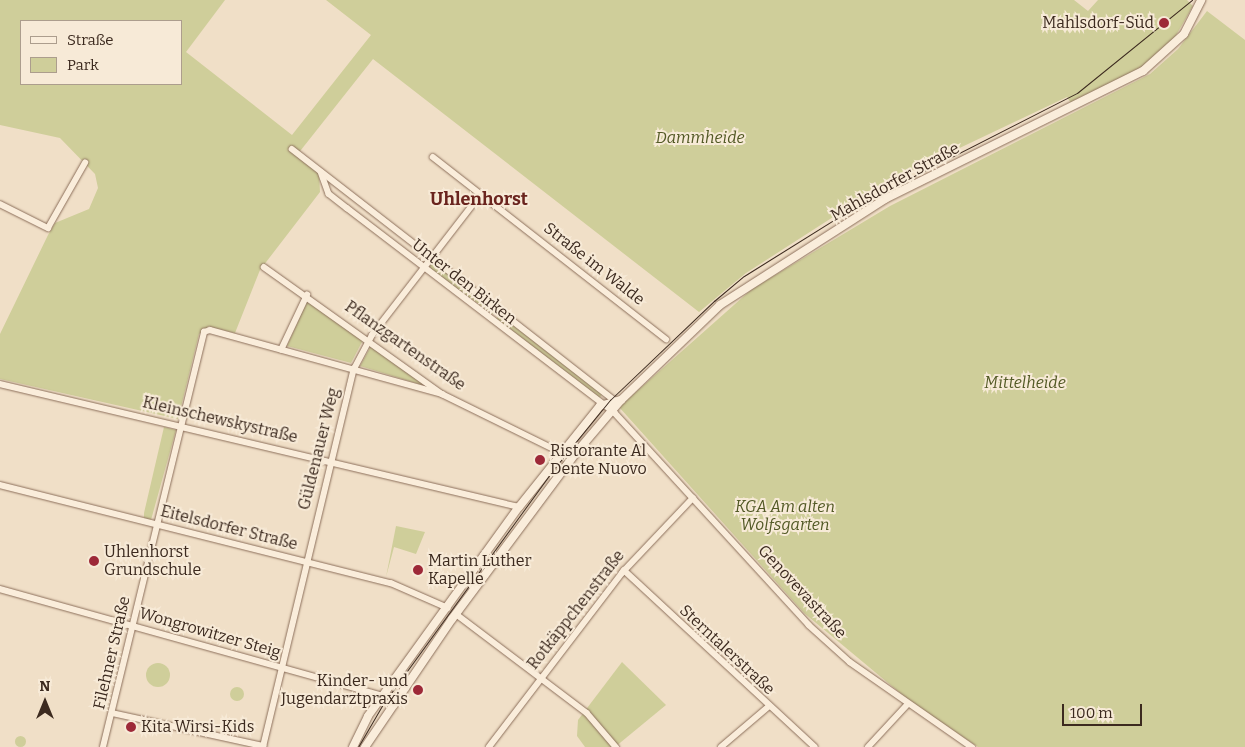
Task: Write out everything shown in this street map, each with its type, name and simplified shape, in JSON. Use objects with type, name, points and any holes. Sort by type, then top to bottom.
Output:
[{"type":"main road","name":"Mahlsdorfer Straße","points":[[365,747],[393,702],[456,614],[619,401],[747,284],[907,187],[1143,71],[1174,46],[1195,14],[1200,0]]},
{"type":"main road","name":"Mahlsdorfer Straße","points":[[600,406],[619,401]]},
{"type":"main road","points":[[353,747],[384,696],[520,507],[600,406]]},
{"type":"main road","points":[[448,608],[456,614]]},
{"type":"main road","points":[[384,696],[393,702]]},
{"type":"street","name":"Unter den Birken","points":[[292,149],[422,250]]},
{"type":"street","name":"Straße im Walde","points":[[433,157],[666,339]]},
{"type":"street","points":[[0,204],[48,228],[86,163]]},
{"type":"street","name":"Unter den Birken","points":[[321,172],[330,194],[600,406],[611,411]]},
{"type":"street","name":"Güldenauer Weg","points":[[263,747],[329,460],[354,369],[370,338],[481,194]]},
{"type":"street","name":"Unter den Birken","points":[[440,264],[619,401]]},
{"type":"street","name":"Pflanzgartenstraße","points":[[264,266],[370,338],[442,394],[562,453]]},
{"type":"street","points":[[307,295],[281,350],[442,394]]},
{"type":"street","name":"Filehner Straße","points":[[103,747],[179,426],[204,332],[281,350]]},
{"type":"street","name":"Kleinschewskystraße","points":[[0,384],[329,460],[520,507]]},
{"type":"street","name":"Genovevastraße","points":[[611,411],[809,625],[908,704],[972,747]]},
{"type":"street","name":"Eitelsdorfer Straße","points":[[0,485],[391,583],[448,608]]},
{"type":"street","name":"Rotkäppchenstraße","points":[[489,747],[624,570],[693,498]]},
{"type":"street","name":"Sterntalerstraße","points":[[624,570],[768,707],[815,747]]},
{"type":"street","name":"Wongrowitzer Steig","points":[[0,589],[384,696]]},
{"type":"street","points":[[456,614],[596,721],[616,747]]},
{"type":"street","points":[[868,747],[908,704]]},
{"type":"street","points":[[721,747],[768,707]]},
{"type":"street","points":[[112,713],[263,747]]},
{"type":"green space","name":"Dammheide","points":[[0,0],[225,0],[186,52],[292,135],[371,35],[326,0],[1074,0],[1088,11],[1098,0],[1187,0],[1193,6],[1171,44],[1147,65],[1071,103],[1067,97],[886,183],[746,273],[699,312],[373,59],[297,155],[319,173],[320,192],[260,270],[235,333],[209,327],[199,334],[178,419],[0,379],[0,334],[48,235],[55,223],[89,209],[98,188],[95,174],[60,138],[0,125]]},
{"type":"green space","name":"Mittelheide","points":[[1207,11],[1245,40],[1245,747],[978,747],[911,702],[804,613],[619,407],[752,289],[890,206],[1150,74],[1178,49]]},
{"type":"green space","points":[[433,261],[494,310],[493,314],[428,268]]},
{"type":"green space","points":[[307,301],[363,340],[351,363],[287,346]]},
{"type":"green space","points":[[500,314],[602,394],[599,399],[496,319]]},
{"type":"green space","points":[[371,346],[423,382],[422,385],[360,366]]},
{"type":"green space","points":[[164,427],[176,430],[151,520],[144,518],[144,513]]},
{"type":"green space","points":[[396,526],[425,532],[416,554],[394,547],[386,577]]},
{"type":"green space","points":[[622,662],[666,705],[615,747],[585,747],[577,736],[578,720]]},
{"type":"green space","points":[[158,663],[167,666],[170,675],[167,684],[158,687],[149,684],[146,675],[149,666]]},
{"type":"green space","points":[[237,687],[242,689],[244,694],[242,699],[237,701],[232,699],[230,694],[232,689]]},
{"type":"green space","points":[[20,735],[26,741],[20,747],[14,741]]},
{"type":"tram line","points":[[358,747],[383,704],[552,471],[610,400],[714,301],[744,276],[861,203],[1077,93],[1192,0]]},
{"type":"place","name":"Mahlsdorf-Süd","points":[[1164,23]]},
{"type":"place","name":"Ristorante Al Dente Nuovo","points":[[540,460]]},
{"type":"place","name":"Uhlenhorst Grundschule","points":[[94,561]]},
{"type":"place","name":"Martin Luther Kapelle","points":[[418,570]]},
{"type":"place","name":"Kinder- und Jugendarztpraxis","points":[[418,690]]},
{"type":"place","name":"Kita Wirsi-Kids","points":[[131,727]]},
{"type":"district","name":"Uhlenhorst","points":[[479,199]]},
{"type":"park label","name":"KGA Am alten Wolfsgarten","points":[[785,516]]}]
